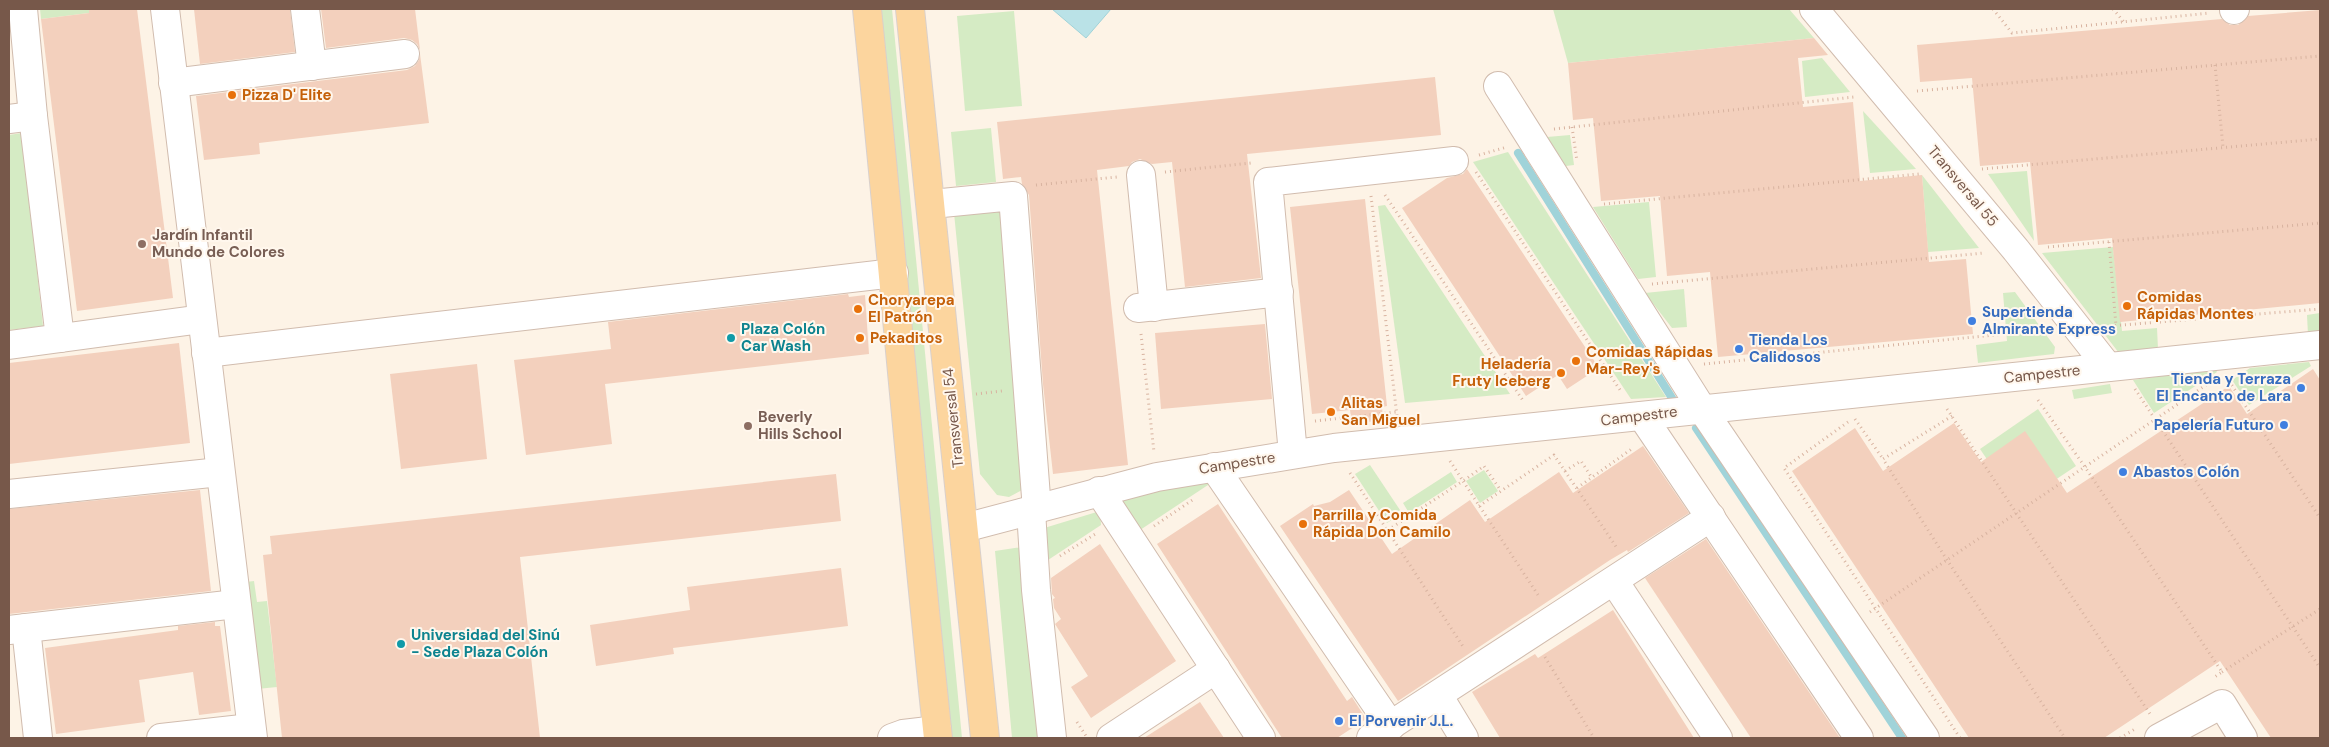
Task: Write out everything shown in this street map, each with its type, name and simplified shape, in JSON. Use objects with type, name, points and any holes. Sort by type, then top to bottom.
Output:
[{"type":"main road","points":[[867,9],[894,273],[917,538],[938,734]]},
{"type":"main road","name":"Transversal 54","points":[[910,9],[932,204],[985,738]]},
{"type":"street","points":[[23,9],[21,118],[60,338]]},
{"type":"street","points":[[161,738],[252,733],[165,9]]},
{"type":"street","points":[[305,9],[312,66]]},
{"type":"street","name":"Transversal 55","points":[[1825,13],[1873,95],[2016,250],[2114,366]]},
{"type":"street","points":[[174,83],[405,54]]},
{"type":"street","points":[[1498,86],[1702,408],[1925,738]]},
{"type":"street","points":[[1293,454],[1268,182],[1368,171],[1463,164]]},
{"type":"street","points":[[1141,175],[1146,307],[1279,292]]},
{"type":"street","points":[[932,204],[1013,196],[1034,511],[1034,572],[1052,738]]},
{"type":"street","points":[[206,354],[894,273]]},
{"type":"street","points":[[9,345],[202,319]]},
{"type":"street","name":"Campestre","points":[[964,528],[1157,477],[1218,473],[1293,454],[1334,448],[1541,427],[1644,422],[1702,408],[2114,366],[2218,364],[2320,345]]},
{"type":"street","points":[[1644,422],[1711,517],[1859,738]]},
{"type":"street","points":[[9,494],[220,472]]},
{"type":"street","points":[[1218,473],[1381,732],[1711,517]]},
{"type":"street","points":[[1099,491],[1261,738]]},
{"type":"street","points":[[1622,575],[1718,738]]},
{"type":"street","points":[[38,738],[18,629],[236,604]]},
{"type":"street","points":[[1111,738],[1216,670]]},
{"type":"street","points":[[1438,695],[1464,738]]},
{"type":"street","points":[[2162,737],[2222,704],[2243,738]]},
{"type":"street","points":[[892,738],[903,734],[938,734]]},
{"type":"path","points":[[1994,9],[2012,33],[2235,9]]},
{"type":"path","points":[[2113,9],[2124,22]]},
{"type":"path","points":[[1578,166],[1572,127],[1873,95],[2320,56]]},
{"type":"path","points":[[2215,65],[2223,147]]},
{"type":"path","points":[[1980,169],[2320,139]]},
{"type":"path","points":[[1463,164],[1644,422],[1592,478],[1577,488]]},
{"type":"path","points":[[1602,204],[1924,173],[1917,165]]},
{"type":"path","points":[[1368,171],[1400,440]]},
{"type":"path","points":[[1368,171],[1541,427]]},
{"type":"path","points":[[2042,248],[2320,224]]},
{"type":"path","points":[[2109,242],[2116,326]]},
{"type":"path","points":[[1645,284],[1988,252],[1982,245]]},
{"type":"path","points":[[1146,307],[1157,477]]},
{"type":"path","points":[[2102,327],[2320,308]]},
{"type":"path","points":[[1703,364],[2045,331],[2039,323]]},
{"type":"path","points":[[1850,626],[2155,420],[2218,364],[2320,518]]},
{"type":"path","points":[[2114,366],[2155,420],[2320,668]]},
{"type":"path","points":[[2020,376],[2085,467],[2222,672]]},
{"type":"path","points":[[1931,385],[2017,513],[2162,737]]},
{"type":"path","points":[[968,396],[1027,388]]},
{"type":"path","points":[[1291,423],[1396,412]]},
{"type":"path","points":[[1883,459],[1952,416]]},
{"type":"path","points":[[1960,738],[1784,468],[1854,418],[1883,459],[1947,560],[2065,738]]},
{"type":"path","points":[[1334,448],[1478,669]]},
{"type":"path","points":[[1479,506],[1554,455],[1577,488],[1622,575]]},
{"type":"path","points":[[1565,472],[1581,461],[1592,478]]},
{"type":"path","points":[[1388,530],[1484,466],[1501,491]]},
{"type":"path","points":[[1034,572],[1126,530],[1218,473]]},
{"type":"path","points":[[1463,481],[1554,620]]},
{"type":"path","points":[[2222,704],[2207,682],[2320,609]]},
{"type":"path","points":[[1531,635],[1594,738]]},
{"type":"green space","points":[[40,9],[89,9],[89,13],[41,19]]},
{"type":"green space","points":[[881,9],[892,9],[962,738],[951,738]]},
{"type":"green space","points":[[1553,9],[1789,9],[1814,38],[1568,63]]},
{"type":"green space","points":[[1014,11],[1022,106],[965,111],[957,16]]},
{"type":"green space","points":[[1822,58],[1850,92],[1805,97],[1802,61]]},
{"type":"green space","points":[[1863,111],[1916,169],[1870,173]]},
{"type":"green space","points":[[991,128],[996,182],[956,186],[951,132]]},
{"type":"green space","points":[[22,133],[43,326],[9,330],[9,135]]},
{"type":"green space","points":[[1570,135],[1574,165],[1566,166],[1547,137]]},
{"type":"green space","points":[[1508,152],[1666,397],[1631,399],[1473,162]]},
{"type":"green space","points":[[2027,171],[2034,241],[1988,174]]},
{"type":"green space","points":[[1922,175],[1979,248],[1928,252]]},
{"type":"green space","points":[[1649,202],[1656,277],[1638,279],[1593,207]]},
{"type":"green space","points":[[1004,205],[1024,489],[1009,497],[997,495],[980,474],[954,213]]},
{"type":"green space","points":[[1385,205],[1510,394],[1405,403],[1378,206]]},
{"type":"green space","points":[[2113,247],[2122,331],[2157,328],[2158,349],[2119,353],[2042,253]]},
{"type":"green space","points":[[1684,289],[1687,327],[1672,328],[1645,293]]},
{"type":"green space","points":[[2015,292],[2055,347],[2054,354],[1978,363],[1976,345],[2007,341],[2003,293]]},
{"type":"green space","points":[[2320,313],[2320,334],[2308,335],[2307,315]]},
{"type":"green space","points":[[2309,362],[2311,366],[2249,405],[2232,380],[2250,368]]},
{"type":"green space","points":[[2215,368],[2217,372],[2154,413],[2133,380]]},
{"type":"green space","points":[[2110,384],[2112,393],[2074,399],[2072,390]]},
{"type":"green space","points":[[2038,409],[2076,466],[2018,505],[1980,449]]},
{"type":"green space","points":[[1370,465],[1402,513],[1387,523],[1355,474]]},
{"type":"green space","points":[[1484,470],[1498,491],[1480,503],[1466,481]]},
{"type":"green space","points":[[1451,472],[1457,482],[1409,513],[1403,503]]},
{"type":"green space","points":[[1208,476],[1211,483],[1134,534],[1113,500]]},
{"type":"green space","points":[[1100,511],[1101,525],[1042,564],[1041,529]]},
{"type":"green space","points":[[1022,547],[1044,738],[1012,738],[995,551]]},
{"type":"green space","points":[[254,581],[257,602],[267,601],[277,687],[257,689],[246,582]]},
{"type":"water","points":[[1052,9],[1111,9],[1086,38]]},
{"type":"building","points":[[89,9],[137,9],[173,298],[77,311],[41,19],[89,13]]},
{"type":"building","points":[[194,9],[290,9],[295,52],[200,64]]},
{"type":"building","points":[[321,9],[415,9],[420,50],[412,40],[404,38],[326,48]]},
{"type":"building","points":[[2320,10],[2320,303],[2120,322],[2112,238],[2038,245],[2030,162],[1980,166],[1972,78],[1920,82],[1917,45],[2222,19],[2230,25],[2238,25],[2248,16]]},
{"type":"building","points":[[1814,38],[1828,55],[1798,58],[1803,107],[1853,102],[1860,181],[1922,175],[1929,262],[1966,259],[1973,334],[1718,357],[1710,272],[1667,276],[1660,196],[1601,201],[1593,118],[1573,120],[1568,63]]},
{"type":"building","points":[[420,54],[429,123],[259,143],[260,154],[204,160],[196,96],[407,70],[415,66]]},
{"type":"building","points":[[1435,77],[1441,135],[1247,154],[1261,278],[1185,287],[1172,162],[1152,164],[1140,159],[1132,162],[1129,166],[1097,170],[1128,465],[1053,474],[1043,384],[1029,195],[1022,184],[1021,177],[1003,179],[997,122]]},
{"type":"building","points":[[1467,169],[1599,368],[1567,389],[1558,375],[1526,396],[1402,208],[1447,178],[1463,174]]},
{"type":"building","points":[[1365,199],[1387,406],[1382,407],[1383,420],[1352,424],[1350,410],[1312,414],[1290,207]]},
{"type":"building","name":"Plaza Colón Car Wash","points":[[848,294],[849,297],[865,295],[869,354],[605,384],[612,444],[526,455],[514,360],[611,349],[608,322]]},
{"type":"building","points":[[1265,324],[1272,399],[1161,409],[1155,333]]},
{"type":"building","points":[[179,343],[190,443],[9,464],[9,363]]},
{"type":"building","points":[[477,364],[487,459],[401,469],[390,374]]},
{"type":"building","points":[[2313,369],[2320,380],[2320,738],[2271,738],[2220,661],[2104,738],[1969,738],[1792,471],[1855,428],[1883,471],[1954,423],[1981,462],[2025,431],[2067,493],[2229,386],[2247,414]]},
{"type":"building","points":[[1643,446],[1689,513],[1628,552],[1627,550],[1610,560],[1398,701],[1280,526],[1313,504],[1314,506],[1330,502],[1349,490],[1392,554],[1470,500],[1485,522],[1559,472],[1573,493]]},
{"type":"building","name":"Universidad del Sinú - Sede Plaza Colón","points":[[836,474],[841,521],[520,557],[540,738],[282,738],[263,555],[272,554],[270,536]]},
{"type":"building","points":[[200,490],[211,591],[9,614],[9,509]]},
{"type":"building","points":[[1218,504],[1347,701],[1352,697],[1366,719],[1337,738],[1282,738],[1157,544]]},
{"type":"building","points":[[1706,539],[1840,738],[1751,738],[1645,578]]},
{"type":"building","points":[[1100,544],[1176,661],[1091,718],[1071,687],[1088,676],[1055,624],[1061,619],[1054,608],[1053,599],[1055,598],[1052,594],[1051,578]]},
{"type":"building","points":[[841,568],[848,626],[673,648],[674,654],[596,666],[590,625],[690,610],[687,587]]},
{"type":"building","points":[[1613,610],[1694,738],[1500,738],[1472,692],[1535,654],[1538,658]]},
{"type":"building","points":[[215,622],[215,626],[220,626],[231,711],[199,715],[193,672],[139,680],[145,722],[56,734],[45,648],[178,630],[178,626]]},
{"type":"building","points":[[1200,702],[1224,738],[1144,738],[1183,713]]},
{"type":"waterway","points":[[1518,153],[1672,398]]},
{"type":"waterway","points":[[1696,428],[1902,738]]},
{"type":"place","name":"Pizza D' Elite","points":[[232,95]]},
{"type":"place","name":"Jardín Infantil Mundo de Colores","points":[[142,244]]},
{"type":"place","name":"Comidas Rápidas Montes","points":[[2127,306]]},
{"type":"place","name":"Choryarepa El Patrón","points":[[858,309]]},
{"type":"place","name":"Supertienda Almirante Express","points":[[1972,321]]},
{"type":"place","name":"Plaza Colón Car Wash","points":[[731,338]]},
{"type":"place","name":"Pekaditos","points":[[860,338]]},
{"type":"place","name":"Tienda Los Calidosos","points":[[1739,349]]},
{"type":"place","name":"Comidas Rápidas Mar-Rey's","points":[[1576,361]]},
{"type":"place","name":"Heladería Fruty Iceberg","points":[[1561,373]]},
{"type":"place","name":"Tienda y Terraza El Encanto de Lara","points":[[2301,388]]},
{"type":"place","name":"Alitas San Miguel","points":[[1331,412]]},
{"type":"place","name":"Papelería Futuro","points":[[2284,425]]},
{"type":"place","name":"Beverly Hills School","points":[[748,426]]},
{"type":"place","name":"Abastos Colón","points":[[2123,472]]},
{"type":"place","name":"Parrilla y Comida Rápida Don Camilo","points":[[1303,524]]},
{"type":"place","name":"Universidad del Sinú - Sede Plaza Colón","points":[[401,644]]},
{"type":"place","name":"El Porvenir J.L.","points":[[1339,721]]}]
